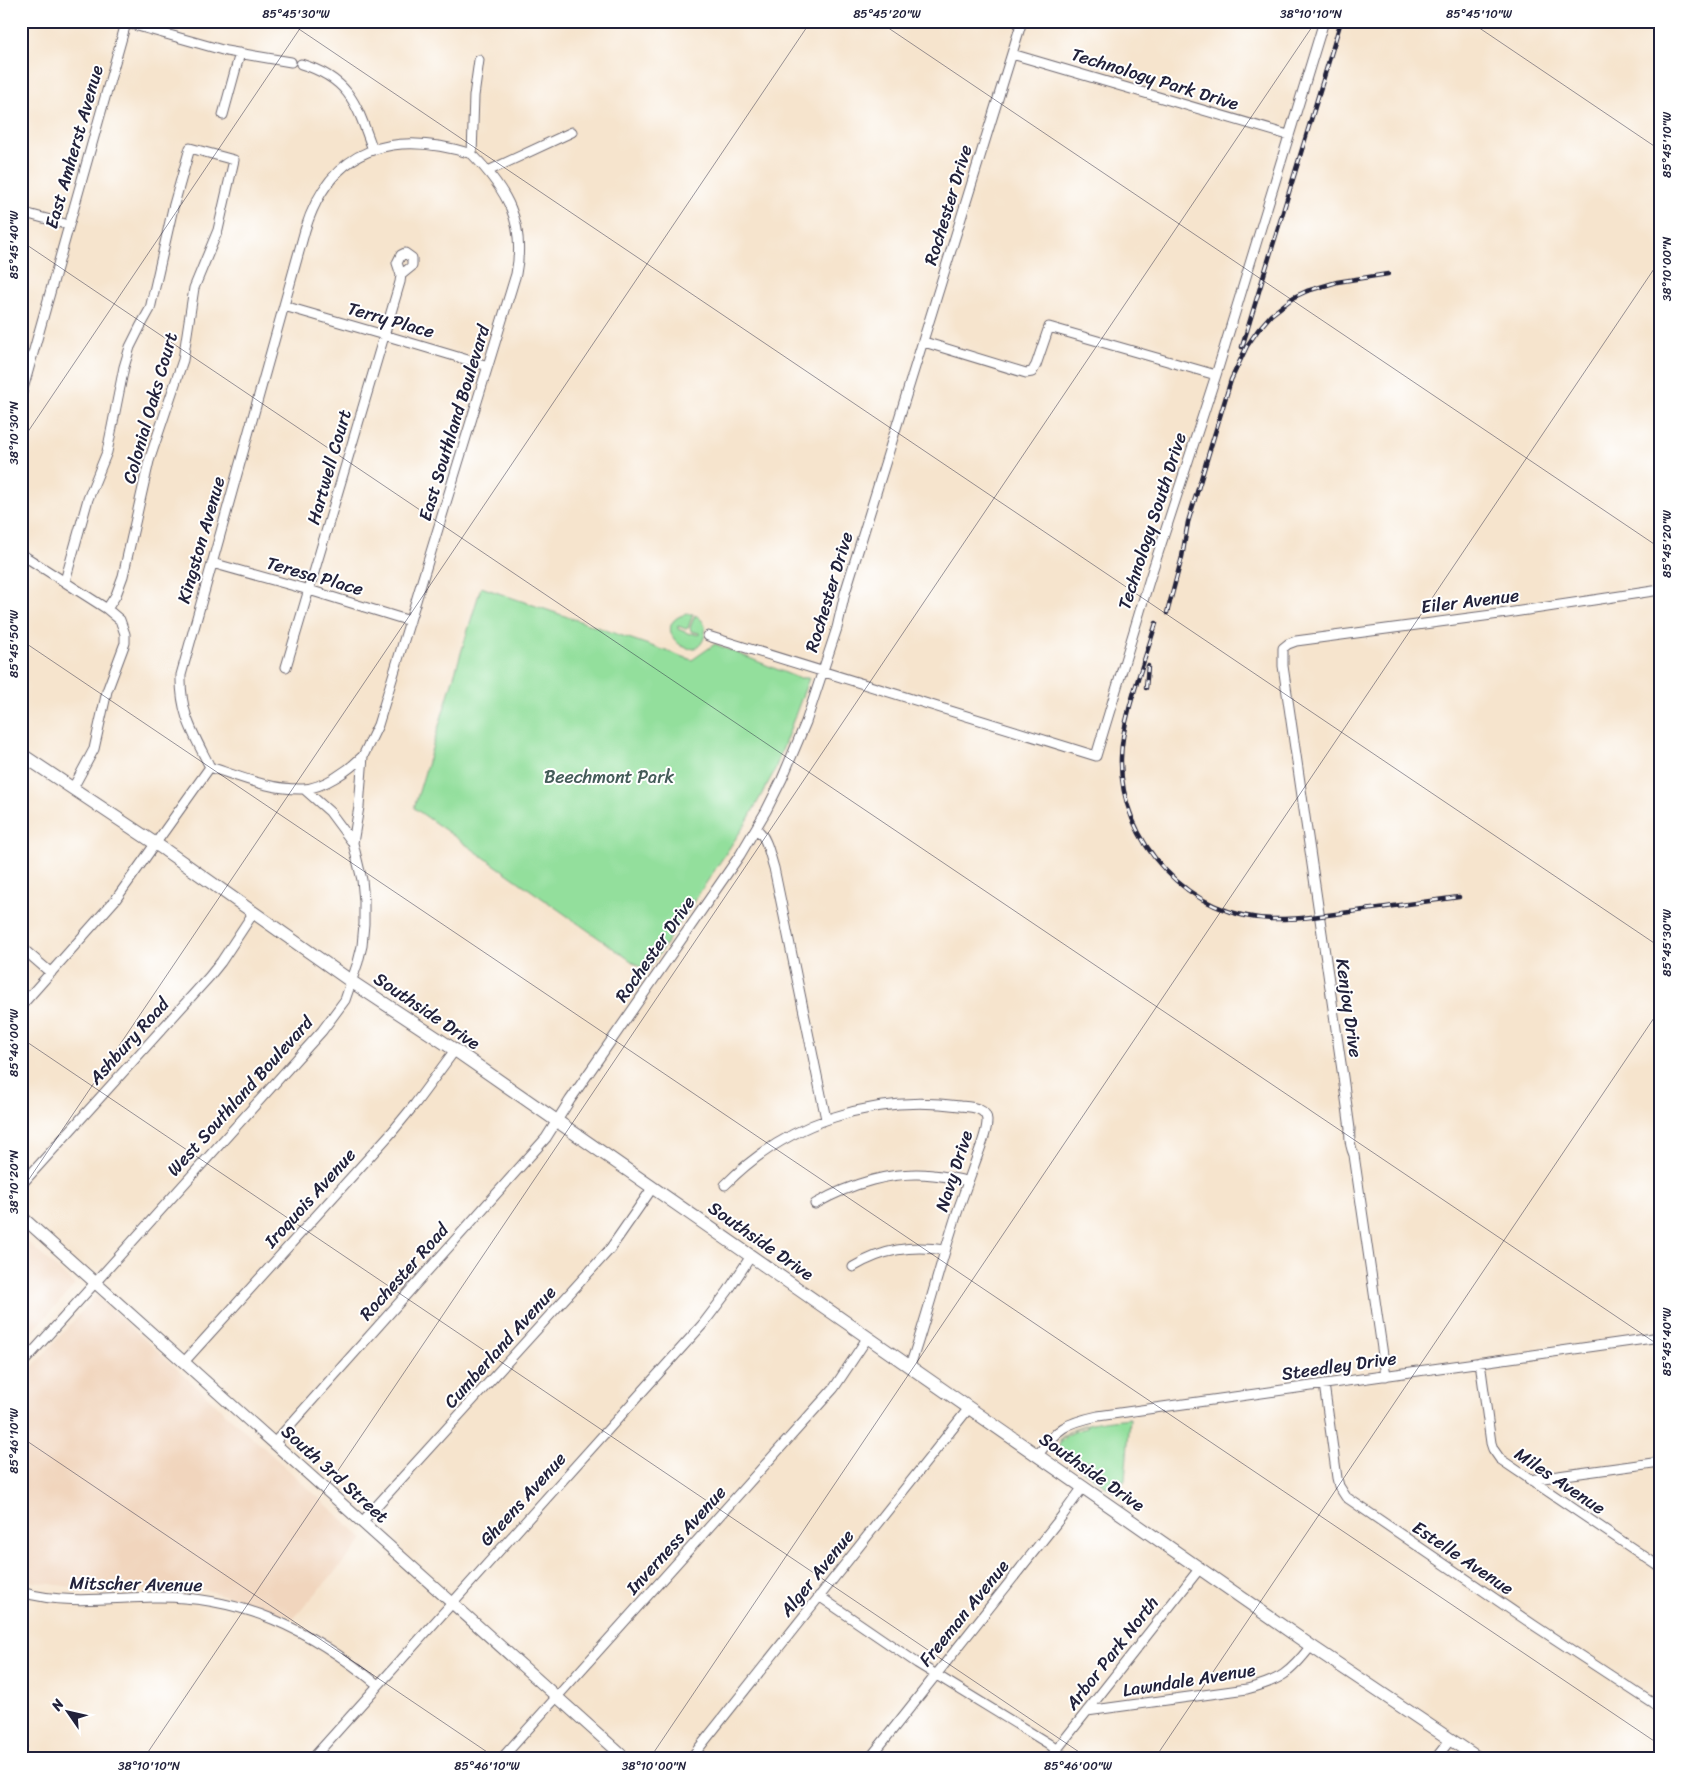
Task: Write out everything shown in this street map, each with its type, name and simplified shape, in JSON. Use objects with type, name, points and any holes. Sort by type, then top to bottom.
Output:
[{"type":"main road","name":"Southside Drive","points":[[21,754],[155,843],[352,982],[455,1050],[653,1187],[1311,1646],[1478,1758]]},
{"type":"street","name":"Rochester Drive","points":[[556,1121],[756,830],[796,749],[837,628],[845,593],[1022,21]]},
{"type":"street","name":"Technology South Drive","points":[[821,672],[1096,756],[1150,578],[1216,375],[1324,21]]},
{"type":"street","points":[[123,22],[240,54],[292,62]]},
{"type":"street","name":"East Amherst Avenue","points":[[21,396],[123,22]]},
{"type":"street","points":[[223,114],[240,54]]},
{"type":"street","name":"Technology Park Drive","points":[[1012,54],[1288,135]]},
{"type":"street","points":[[472,154],[474,96],[479,60]]},
{"type":"street","points":[[301,64],[323,72],[346,89],[358,109],[373,150]]},
{"type":"street","points":[[488,171],[572,132]]},
{"type":"street","name":"Kingston Avenue","points":[[210,767],[188,725],[182,700],[181,675],[310,213],[318,196],[329,180],[342,167],[362,154],[386,146],[410,142],[452,148],[472,154]]},
{"type":"street","name":"Colonial Oaks Court","points":[[65,581],[88,499],[107,452],[124,367],[130,347],[150,309],[173,208],[190,148],[234,160],[218,230],[194,288],[183,360],[150,461],[123,576],[116,595],[107,609]]},
{"type":"street","name":"East Southland Boulevard","points":[[359,800],[363,756],[378,725],[516,274],[519,250],[514,217],[506,198],[488,171],[472,154]]},
{"type":"street","points":[[21,212],[69,225]]},
{"type":"street","name":"Hartwell Court","points":[[286,667],[401,275]]},
{"type":"street","name":"Terry Place","points":[[284,306],[488,366]]},
{"type":"street","points":[[924,342],[1026,373],[1032,372],[1036,365],[1049,327],[1216,375]]},
{"type":"street","points":[[21,554],[107,609],[120,620],[126,634],[125,643],[108,691],[94,749],[73,788]]},
{"type":"street","name":"Teresa Place","points":[[212,563],[410,621]]},
{"type":"street","name":"Eiler Avenue","points":[[1285,646],[1296,641],[1507,613],[1660,590]]},
{"type":"street","points":[[708,636],[821,672]]},
{"type":"street","name":"Kenjoy Drive","points":[[1285,646],[1282,653],[1283,666],[1343,1077],[1350,1129],[1349,1137],[1354,1154],[1386,1376]]},
{"type":"street","points":[[21,1006],[116,900],[210,767],[251,782],[304,789],[340,775],[363,756]]},
{"type":"street","points":[[304,789],[330,812],[353,843]]},
{"type":"street","name":"West Southland Boulevard","points":[[21,1365],[322,1031],[345,1000],[360,954],[364,924],[362,880],[353,843],[359,800]]},
{"type":"street","points":[[756,830],[760,832],[764,840],[774,868],[826,1119]]},
{"type":"street","name":"Ashbury Road","points":[[21,1185],[221,962],[254,912]]},
{"type":"street","points":[[21,946],[50,973]]},
{"type":"street","name":"Iroquois Avenue","points":[[184,1362],[392,1132],[416,1104],[455,1050]]},
{"type":"street","name":"Navy Drive","points":[[725,1185],[760,1154],[792,1134],[826,1119],[865,1108],[902,1103],[941,1104],[975,1108],[985,1114],[987,1120],[983,1138],[945,1250],[910,1366]]},
{"type":"street","name":"Rochester Road","points":[[274,1442],[546,1138],[556,1121]]},
{"type":"street","points":[[815,1204],[832,1194],[860,1184],[904,1175],[933,1175],[968,1181]]},
{"type":"street","name":"Cumberland Avenue","points":[[362,1522],[610,1249],[653,1187]]},
{"type":"street","name":"South 3rd Street","points":[[21,1216],[625,1758]]},
{"type":"street","points":[[852,1267],[874,1256],[890,1251],[923,1247],[945,1250]]},
{"type":"street","name":"Gheens Avenue","points":[[313,1758],[703,1324],[751,1256]]},
{"type":"street","name":"Inverness Avenue","points":[[502,1758],[834,1388],[868,1337]]},
{"type":"street","name":"Steedley Drive","points":[[1038,1456],[1048,1440],[1061,1428],[1076,1421],[1098,1416],[1660,1337]]},
{"type":"street","name":"Miles Avenue","points":[[1480,1362],[1493,1449],[1500,1459],[1660,1567]]},
{"type":"street","name":"Estelle Avenue","points":[[1324,1384],[1338,1486],[1346,1497],[1527,1621],[1660,1708]]},
{"type":"street","name":"Alger Avenue","points":[[691,1758],[969,1408]]},
{"type":"street","points":[[1529,1480],[1660,1462]]},
{"type":"street","name":"Freeman Avenue","points":[[870,1758],[1083,1487]]},
{"type":"street","name":"Arbor Park North","points":[[1050,1758],[1200,1568]]},
{"type":"street","name":"Mitscher Avenue","points":[[21,1592],[68,1600],[92,1601],[155,1597],[183,1598],[228,1605],[260,1614],[303,1632],[352,1664],[378,1685]]},
{"type":"street","points":[[819,1596],[936,1675],[1066,1758]]},
{"type":"street","name":"Lawndale Avenue","points":[[1087,1712],[1247,1689],[1267,1683],[1286,1674],[1311,1646]]},
{"type":"street","points":[[1436,1758],[1450,1740]]},
{"type":"shaded area","points":[[21,1236],[75,1285],[21,1344]]},
{"type":"shaded area","points":[[96,1295],[364,1539],[294,1618],[201,1588],[80,1588],[21,1580],[21,1380]]},
{"type":"green space","name":"Beechmont Park","points":[[481,587],[692,660],[715,644],[798,678],[809,678],[774,772],[746,823],[647,972],[414,808]]},
{"type":"green space","points":[[686,614],[693,614],[688,628],[678,626],[678,629],[690,634],[699,635],[699,633],[691,631],[690,628],[695,615],[705,625],[705,634],[700,645],[693,648],[685,647],[677,642],[672,635],[671,627],[675,620]]},
{"type":"green space","points":[[1130,1418],[1125,1480],[1124,1482],[1120,1481],[1118,1484],[1126,1493],[1123,1498],[1060,1454],[1059,1449],[1062,1440],[1071,1433],[1087,1428],[1087,1425],[1077,1428],[1083,1425],[1102,1421]]},
{"type":"railway","points":[[1242,347],[1341,21]]},
{"type":"railway","points":[[1167,613],[1182,557],[1188,522],[1231,380],[1247,346],[1271,315],[1294,297],[1337,282],[1388,274]]},
{"type":"railway","points":[[1156,623],[1129,708],[1122,742],[1121,758],[1124,789],[1132,819],[1146,846],[1165,870],[1188,890],[1214,906],[1243,916],[1274,919],[1312,917],[1459,897]]},
{"type":"railway","points":[[1146,688],[1148,666]]}]
